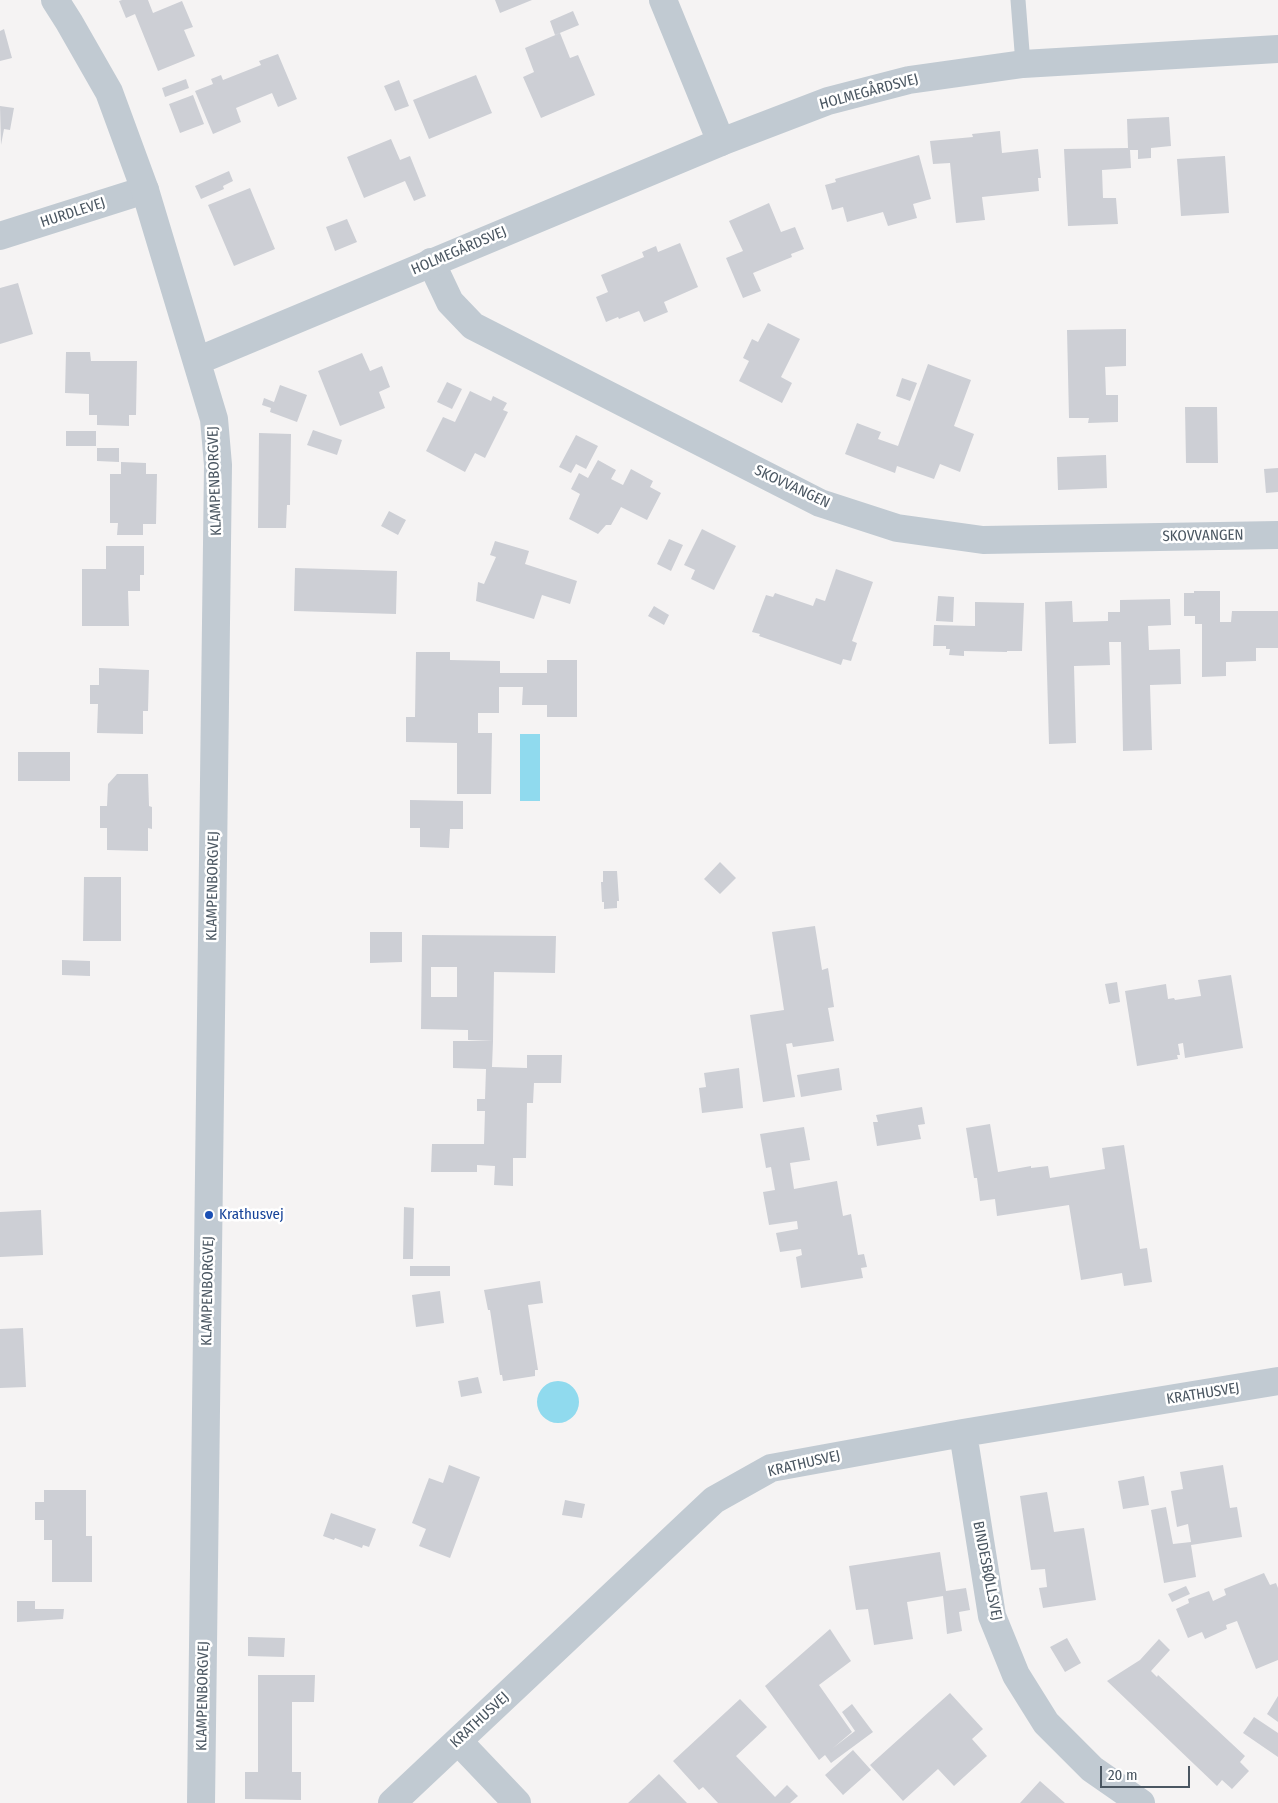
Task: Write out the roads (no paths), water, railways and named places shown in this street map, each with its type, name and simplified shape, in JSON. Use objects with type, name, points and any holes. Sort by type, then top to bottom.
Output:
[{"type":"street","name":"KLAMPENBORGVEJ","points":[[55,0],[108,92],[145,190],[214,420],[218,465],[202,1803]]},
{"type":"street","points":[[663,0],[721,142]]},
{"type":"street","name":"HOLMEGÅRDSVEJ","points":[[197,361],[721,142],[828,101],[908,80],[1022,64],[1278,49]]},
{"type":"street","name":"HURDLEVEJ","points":[[0,236],[145,190]]},
{"type":"street","name":"SKOVVANGEN","points":[[431,262],[450,302],[473,326],[820,502],[897,528],[983,540],[1278,535]]},
{"type":"street","name":"KRATHUSVEJ","points":[[392,1803],[714,1500],[771,1468],[963,1433],[1278,1381]]},
{"type":"street","name":"BINDESBØLLSVEJ","points":[[963,1433],[992,1616],[1016,1675],[1046,1723],[1092,1768],[1141,1803]]},
{"type":"street","points":[[458,1740],[517,1803]]},
{"type":"lane","points":[[1018,0],[1022,64]]},
{"type":"water","points":[[520,734],[540,734],[540,801],[520,801]]},
{"type":"water","points":[[558,1381],[573,1387],[579,1402],[573,1417],[558,1423],[543,1417],[537,1402],[543,1387]]},
{"type":"place","name":"Krathusvej","points":[[209,1215]]}]
